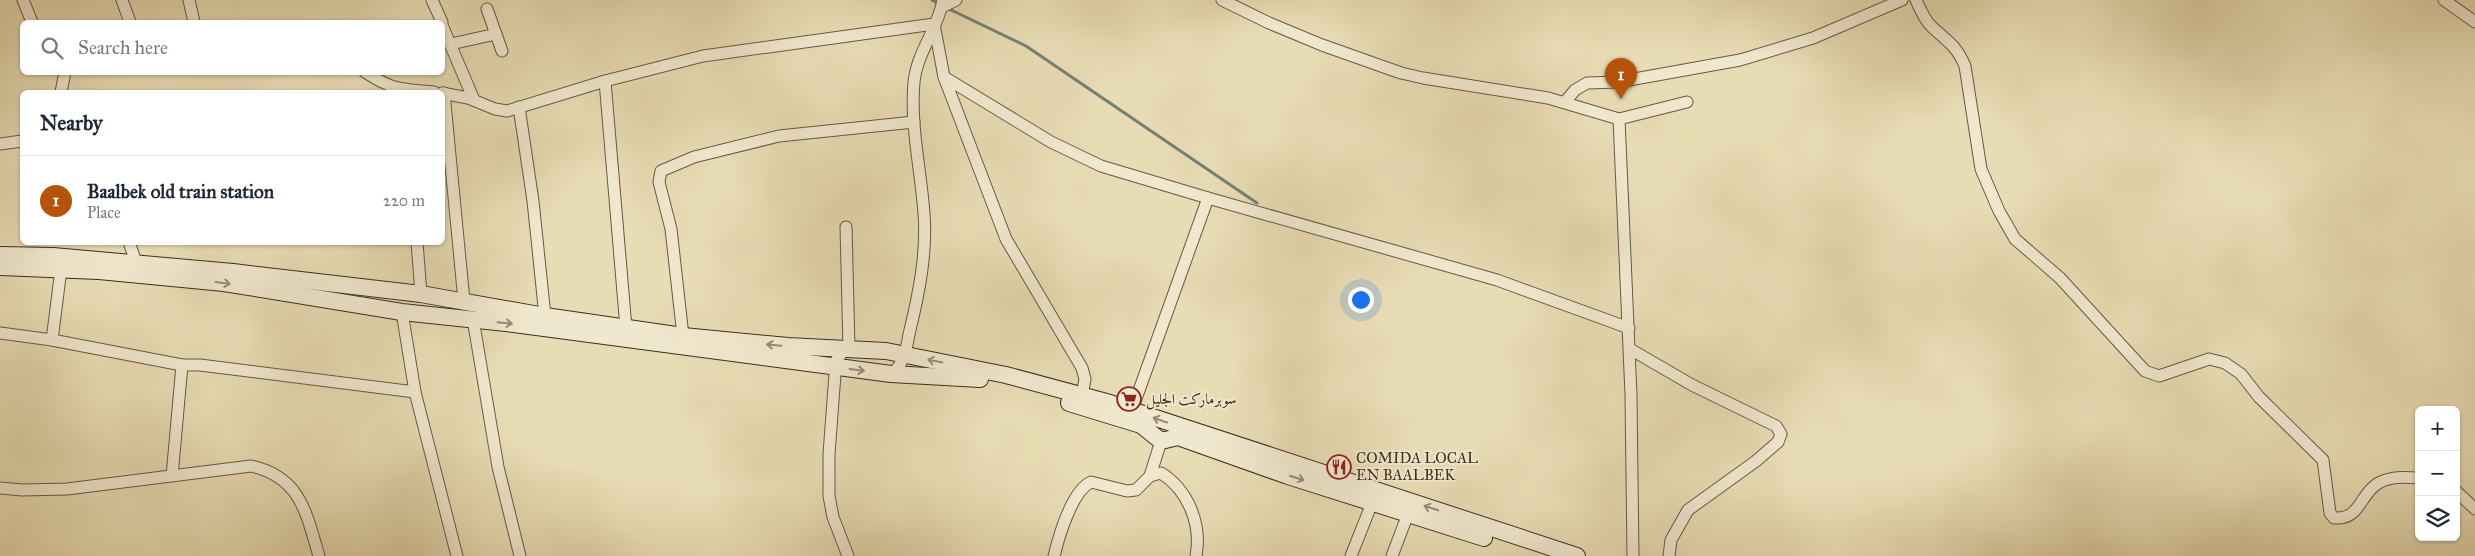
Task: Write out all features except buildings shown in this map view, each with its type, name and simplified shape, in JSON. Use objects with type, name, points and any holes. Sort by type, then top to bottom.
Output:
[{"type":"main road","points":[[0,255],[136,262],[425,295],[545,316],[683,336],[788,346],[847,348],[904,355],[986,371],[1082,395],[1577,556]]},
{"type":"main road","points":[[0,267],[61,269],[224,283],[376,309],[473,319],[891,374],[965,377],[1009,384],[1141,425],[1161,441],[1178,437],[1539,556]]},
{"type":"main road","points":[[376,309],[378,289]]},
{"type":"main road","points":[[425,295],[425,314]]},
{"type":"street","points":[[23,0],[31,20]]},
{"type":"street","points":[[122,0],[129,20]]},
{"type":"street","points":[[189,0],[194,20]]},
{"type":"street","points":[[432,0],[440,20]]},
{"type":"street","points":[[891,374],[900,366],[904,355],[918,294],[924,237],[924,216],[914,122],[916,71],[943,4],[956,0]]},
{"type":"street","points":[[1222,0],[1322,45],[1401,73],[1440,82],[1548,98],[1619,119],[1687,102]]},
{"type":"street","points":[[1565,102],[1575,90],[1587,83],[1618,82],[1740,60],[1814,38],[1902,0]]},
{"type":"street","points":[[1916,0],[1930,26],[1948,39],[1958,51],[1965,66],[1981,169],[1999,211],[2015,239],[2060,278],[2145,371],[2159,376],[2209,359],[2225,363],[2241,374],[2259,397],[2323,460],[2330,513],[2334,518],[2347,517],[2355,511],[2370,490],[2385,480],[2415,478]]},
{"type":"street","points":[[2444,0],[2475,22]]},
{"type":"street","points":[[487,9],[502,51]]},
{"type":"street","points":[[934,24],[944,77],[1006,239],[1082,368],[1085,379],[1082,395]]},
{"type":"street","points":[[445,94],[474,100],[502,110],[519,107],[605,81],[703,56],[934,24]]},
{"type":"street","points":[[445,31],[474,100]]},
{"type":"street","points":[[451,44],[496,34]]},
{"type":"street","points":[[61,90],[64,75]]},
{"type":"street","points":[[369,75],[398,90]]},
{"type":"street","points":[[944,77],[1076,156],[1119,172],[1498,280],[1629,328]]},
{"type":"street","points":[[605,81],[626,328]]},
{"type":"street","points":[[519,107],[533,201],[545,316]]},
{"type":"street","points":[[1619,119],[1630,349],[1634,556]]},
{"type":"street","points":[[683,336],[671,230],[658,182],[661,171],[694,157],[779,136],[914,122]]},
{"type":"street","points":[[445,136],[464,301]]},
{"type":"street","points":[[0,144],[20,141]]},
{"type":"street","points":[[1132,410],[1208,198]]},
{"type":"street","points":[[846,227],[847,348],[837,357],[828,454],[829,496],[836,526],[848,556]]},
{"type":"street","points":[[130,245],[136,262]]},
{"type":"street","points":[[417,245],[425,295]]},
{"type":"street","points":[[52,340],[61,269]]},
{"type":"street","points":[[402,312],[415,392],[457,556]]},
{"type":"street","points":[[473,319],[498,467],[520,556]]},
{"type":"street","points":[[0,333],[52,340],[182,365],[415,392]]},
{"type":"street","points":[[1630,349],[1692,385],[1776,426],[1781,434],[1778,442],[1756,461],[1688,510],[1671,540],[1669,556]]},
{"type":"street","points":[[172,476],[182,365]]},
{"type":"street","points":[[1054,556],[1071,508],[1082,488],[1092,482],[1127,491],[1136,490],[1150,476],[1161,441]]},
{"type":"street","points":[[0,488],[22,490],[67,489],[240,466],[262,469],[275,474],[291,486],[304,506],[319,556]]},
{"type":"street","points":[[1150,476],[1161,473],[1182,492],[1197,529],[1196,556]]},
{"type":"street","points":[[2460,495],[2475,509]]},
{"type":"street","points":[[1351,556],[1372,502]]},
{"type":"street","points":[[1392,556],[1408,514]]},
{"type":"waterway","points":[[932,0],[939,4]]},
{"type":"waterway","points":[[947,8],[1026,46],[1257,203]]},
{"type":"place","name":"Baalbek old train station","points":[[1621,99]]},
{"type":"place","name":"سوبرماركت الجليل","points":[[1129,399]]},
{"type":"place","name":"COMIDA LOCAL EN BAALBEK","points":[[1339,467]]}]
